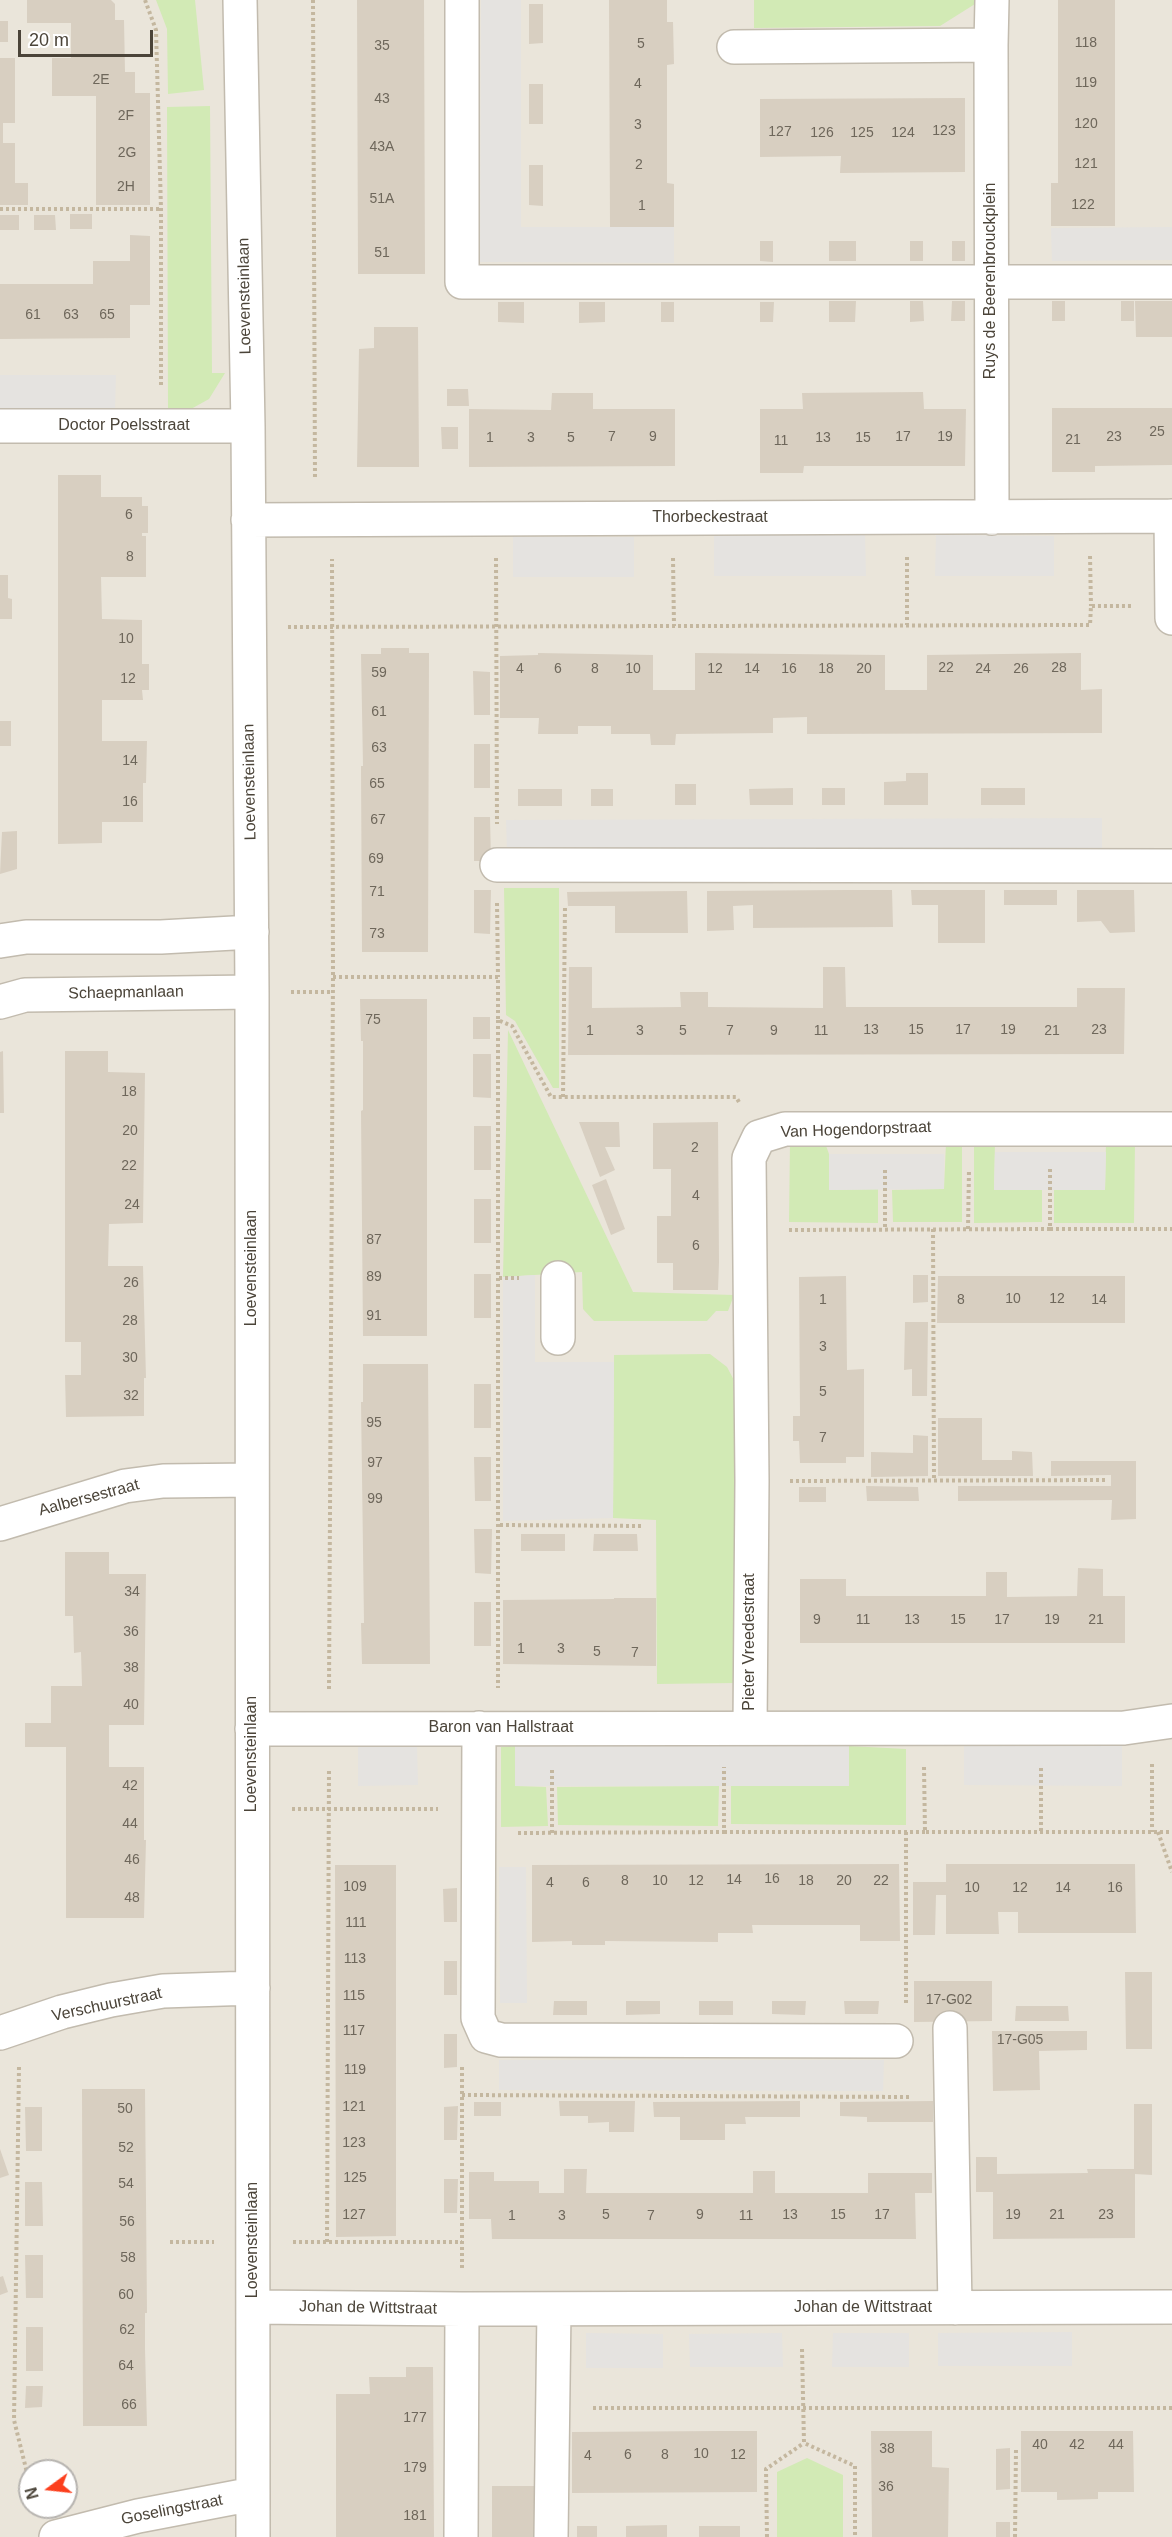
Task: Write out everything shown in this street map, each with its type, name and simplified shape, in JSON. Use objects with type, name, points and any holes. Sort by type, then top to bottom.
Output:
[{"type":"street","name":"Loevensteinlaan","points":[[240,0],[248,426],[252,932],[253,2537]]},
{"type":"street","points":[[462,0],[462,282],[1172,282]]},
{"type":"street","name":"Ruys de Beerenbrouckplein","points":[[992,0],[992,518]]},
{"type":"street","points":[[735,47],[991,45]]},
{"type":"street","name":"Doctor Poelsstraat","points":[[0,426],[248,426]]},
{"type":"street","name":"Thorbeckestraat","points":[[248,520],[1172,516]]},
{"type":"street","points":[[1172,516],[1172,618]]},
{"type":"street","points":[[497,865],[1172,866]]},
{"type":"street","points":[[0,941],[26,937],[161,937],[252,932]]},
{"type":"street","name":"Schaepmanlaan","points":[[0,1002],[26,995],[252,992]]},
{"type":"street","name":"Van Hogendorpstraat","points":[[759,1137],[785,1129],[1172,1128]]},
{"type":"street","name":"Pieter Vreedestraat","points":[[759,1137],[749,1158],[752,1481],[737,1727],[1124,1728],[1162,1722]]},
{"type":"street","points":[[558,1278],[558,1338]]},
{"type":"street","name":"Aalbersestraat","points":[[0,1524],[125,1486],[164,1481],[252,1480]]},
{"type":"street","name":"Baron van Hallstraat","points":[[252,1729],[737,1727]]},
{"type":"street","points":[[489,1728],[479,1821],[478,2018],[486,2036],[501,2040],[896,2041]]},
{"type":"street","name":"Verschuurstraat","points":[[10,2030],[111,2000],[163,1991],[253,1988]]},
{"type":"street","points":[[950,2028],[955,2308]]},
{"type":"street","name":"Johan de Wittstraat","points":[[253,2307],[555,2309],[1172,2307]]},
{"type":"street","points":[[461,2537],[462,2309]]},
{"type":"street","points":[[551,2537],[555,2309]]},
{"type":"street","name":"Goselingstraat","points":[[57,2537],[138,2516],[253,2494]]},
{"type":"path","points":[[145,0],[156,30],[161,209],[161,426]]},
{"type":"path","points":[[313,0],[323,520],[331,627],[333,977],[327,2242]]},
{"type":"path","points":[[0,209],[161,209]]},
{"type":"path","points":[[673,518],[674,626]]},
{"type":"path","points":[[906,518],[907,625]]},
{"type":"path","points":[[248,627],[1090,625],[1089,518]]},
{"type":"path","points":[[489,1728],[500,1525],[495,519]]},
{"type":"path","points":[[1091,606],[1172,605]]},
{"type":"path","points":[[498,1020],[512,1026],[551,1097],[563,1097],[566,865]]},
{"type":"path","points":[[333,977],[498,977]]},
{"type":"path","name":"Van Hogendorpstraat","points":[[563,1097],[736,1097],[759,1137]]},
{"type":"path","points":[[885,1128],[885,1229]]},
{"type":"path","points":[[968,1229],[969,1128]]},
{"type":"path","points":[[1050,1128],[1050,1229]]},
{"type":"path","points":[[933,1229],[934,1480]]},
{"type":"path","points":[[750,1231],[1172,1229]]},
{"type":"path","points":[[752,1481],[1108,1480]]},
{"type":"path","points":[[500,1525],[644,1526]]},
{"type":"path","points":[[1152,1832],[1162,1722]]},
{"type":"path","points":[[724,1832],[737,1727]]},
{"type":"path","points":[[924,1727],[925,1832]]},
{"type":"path","points":[[1041,1727],[1041,1831]]},
{"type":"path","points":[[552,1728],[552,1833]]},
{"type":"path","points":[[252,1809],[329,1809],[479,1821],[552,1833],[1172,1832]]},
{"type":"path","points":[[896,2041],[896,2028],[906,2028],[906,1832]]},
{"type":"path","points":[[1158,1832],[1172,1872]]},
{"type":"path","points":[[10,2030],[14,2420],[24,2459]]},
{"type":"path","points":[[462,2309],[462,2056],[486,2036]]},
{"type":"path","points":[[462,2095],[952,2097]]},
{"type":"path","points":[[170,2242],[462,2242]]},
{"type":"path","points":[[802,2308],[804,2443]]},
{"type":"path","points":[[553,2408],[1172,2408]]},
{"type":"path","points":[[804,2443],[855,2466],[855,2537]]},
{"type":"path","points":[[767,2537],[766,2469],[804,2443]]},
{"type":"path","points":[[1016,2449],[1016,2537]]},
{"type":"shaded area","points":[[0,0],[1172,0],[1172,2537],[0,2537]]},
{"type":"shaded area","points":[[481,0],[521,0],[521,227],[674,227],[674,263],[480,262]]},
{"type":"shaded area","points":[[1172,227],[1172,260],[1052,261],[1051,228]]},
{"type":"shaded area","points":[[0,375],[116,375],[115,409],[0,409]]},
{"type":"shaded area","points":[[714,535],[865,535],[866,576],[714,576]]},
{"type":"shaded area","points":[[936,535],[1054,536],[1054,576],[935,576]]},
{"type":"shaded area","points":[[513,537],[634,537],[634,577],[513,577]]},
{"type":"shaded area","points":[[1102,818],[1102,849],[507,851],[506,820]]},
{"type":"shaded area","points":[[995,1152],[1106,1152],[1105,1190],[994,1190]]},
{"type":"shaded area","points":[[829,1154],[944,1154],[944,1189],[829,1190]]},
{"type":"shaded area","points":[[535,1275],[535,1362],[614,1362],[613,1518],[503,1521],[503,1277]]},
{"type":"shaded area","points":[[964,1745],[1122,1745],[1122,1786],[964,1785]]},
{"type":"shaded area","points":[[515,1746],[849,1746],[849,1786],[515,1786]]},
{"type":"shaded area","points":[[358,1747],[417,1747],[418,1785],[358,1786]]},
{"type":"shaded area","points":[[499,1867],[526,1867],[527,2003],[500,2003]]},
{"type":"shaded area","points":[[499,2060],[884,2060],[883,2091],[499,2090]]},
{"type":"shaded area","points":[[1072,2332],[1072,2366],[938,2366],[938,2333]]},
{"type":"shaded area","points":[[586,2333],[663,2334],[663,2368],[586,2368]]},
{"type":"shaded area","points":[[782,2333],[783,2367],[690,2367],[689,2334]]},
{"type":"shaded area","points":[[833,2333],[909,2333],[909,2367],[832,2367]]},
{"type":"green space","points":[[156,0],[195,0],[204,90],[168,94],[167,29]]},
{"type":"green space","points":[[754,0],[975,0],[975,4],[940,26],[754,28]]},
{"type":"green space","points":[[210,106],[212,373],[225,373],[209,399],[191,409],[168,408],[167,107]]},
{"type":"green space","points":[[504,888],[559,888],[559,1088],[553,1088],[515,1021],[506,1015]]},
{"type":"green space","points":[[508,1030],[633,1292],[734,1295],[728,1311],[716,1311],[707,1321],[594,1321],[583,1309],[582,1272],[503,1277]]},
{"type":"green space","points":[[790,1142],[825,1143],[829,1154],[829,1190],[878,1189],[878,1223],[789,1222]]},
{"type":"green space","points":[[974,1142],[995,1142],[994,1189],[1042,1190],[1042,1222],[974,1223]]},
{"type":"green space","points":[[1106,1142],[1135,1143],[1134,1223],[1054,1223],[1054,1190],[1105,1190]]},
{"type":"green space","points":[[946,1143],[962,1143],[962,1222],[893,1222],[892,1190],[944,1189]]},
{"type":"green space","points":[[710,1354],[727,1367],[736,1384],[735,1683],[657,1684],[656,1520],[613,1518],[614,1355]]},
{"type":"green space","points":[[515,1746],[515,1786],[546,1787],[548,1826],[501,1827],[501,1747]]},
{"type":"green space","points":[[849,1746],[906,1749],[906,1825],[731,1824],[731,1786],[849,1786]]},
{"type":"green space","points":[[719,1786],[718,1826],[558,1825],[557,1787]]},
{"type":"green space","points":[[807,2458],[843,2475],[843,2537],[777,2537],[777,2472]]},
{"type":"building","points":[[27,0],[111,0],[115,4],[115,20],[124,20],[125,72],[135,72],[135,93],[150,93],[150,205],[96,205],[96,96],[52,96],[52,58],[71,58],[71,23],[27,23]]},
{"type":"building","points":[[357,0],[424,0],[425,274],[358,274]]},
{"type":"building","points":[[609,0],[667,0],[667,22],[673,22],[674,64],[667,65],[667,183],[674,184],[674,227],[610,227]]},
{"type":"building","points":[[1058,0],[1115,0],[1115,226],[1051,226],[1051,183],[1058,183]]},
{"type":"building","points":[[529,4],[543,4],[543,43],[529,44]]},
{"type":"building","points":[[0,21],[8,21],[8,42],[0,42]]},
{"type":"building","points":[[0,58],[15,58],[15,123],[3,123],[3,143],[15,143],[15,183],[28,183],[28,205],[0,205]]},
{"type":"building","points":[[529,84],[543,84],[543,124],[529,124]]},
{"type":"building","points":[[965,98],[965,172],[840,173],[841,156],[760,157],[760,99]]},
{"type":"building","points":[[529,165],[543,165],[543,206],[529,205]]},
{"type":"building","points":[[70,214],[92,214],[92,229],[70,229]]},
{"type":"building","points":[[0,215],[19,215],[19,230],[0,230]]},
{"type":"building","points":[[34,215],[55,215],[56,230],[34,230]]},
{"type":"building","points":[[130,235],[150,236],[150,305],[130,305],[130,338],[0,339],[0,284],[93,284],[93,261],[130,261]]},
{"type":"building","points":[[760,241],[773,241],[773,262],[760,261]]},
{"type":"building","points":[[829,241],[856,241],[856,261],[829,261]]},
{"type":"building","points":[[910,241],[923,241],[923,261],[910,261]]},
{"type":"building","points":[[952,241],[965,241],[965,261],[952,261]]},
{"type":"building","points":[[829,301],[856,301],[855,322],[829,322]]},
{"type":"building","points":[[910,301],[923,301],[924,321],[910,322]]},
{"type":"building","points":[[952,301],[965,301],[965,321],[951,321]]},
{"type":"building","points":[[1052,301],[1065,301],[1065,321],[1052,321]]},
{"type":"building","points":[[1121,301],[1134,301],[1134,321],[1121,321]]},
{"type":"building","points":[[1135,301],[1172,301],[1172,337],[1136,337]]},
{"type":"building","points":[[498,302],[524,302],[524,323],[498,322]]},
{"type":"building","points":[[579,302],[605,302],[605,322],[579,323]]},
{"type":"building","points":[[661,302],[674,302],[674,322],[661,322]]},
{"type":"building","points":[[760,302],[774,302],[773,322],[760,322]]},
{"type":"building","points":[[374,327],[418,327],[419,467],[357,467],[359,349],[374,348]]},
{"type":"building","points":[[447,389],[468,389],[469,406],[447,406]]},
{"type":"building","points":[[923,392],[924,409],[966,409],[965,466],[804,466],[803,473],[760,473],[760,409],[803,409],[802,393]]},
{"type":"building","points":[[552,393],[593,393],[593,409],[675,409],[675,466],[469,467],[469,409],[551,410]]},
{"type":"building","points":[[1052,408],[1172,408],[1172,465],[1095,466],[1095,472],[1052,472]]},
{"type":"building","points":[[441,427],[458,427],[458,449],[442,449]]},
{"type":"building","points":[[58,475],[101,475],[101,497],[142,497],[142,506],[148,506],[148,533],[142,533],[142,536],[146,536],[146,577],[101,577],[102,619],[142,620],[142,664],[149,664],[149,690],[142,690],[143,700],[102,700],[102,741],[147,741],[146,783],[143,783],[143,822],[102,822],[102,843],[58,844]]},
{"type":"building","points":[[0,575],[8,575],[8,598],[12,599],[12,619],[0,619]]},
{"type":"building","points":[[381,648],[409,648],[409,653],[429,653],[428,952],[362,952],[361,654],[381,654]]},
{"type":"building","points":[[538,653],[653,655],[653,690],[695,690],[695,653],[885,655],[885,690],[927,690],[927,655],[1081,653],[1081,690],[1102,689],[1102,733],[807,734],[807,717],[773,718],[773,733],[676,734],[675,745],[651,745],[650,734],[611,734],[611,726],[578,726],[578,734],[538,734],[539,718],[500,718],[500,656],[538,655]]},
{"type":"building","points":[[473,671],[490,672],[490,715],[474,715]]},
{"type":"building","points":[[0,721],[11,721],[11,746],[0,746]]},
{"type":"building","points":[[474,744],[490,744],[490,788],[474,788]]},
{"type":"building","points":[[906,773],[928,773],[928,805],[884,805],[884,782],[906,781]]},
{"type":"building","points":[[675,784],[696,784],[696,805],[675,805]]},
{"type":"building","points":[[793,788],[793,805],[750,805],[749,789]]},
{"type":"building","points":[[822,788],[845,788],[845,805],[822,805]]},
{"type":"building","points":[[981,788],[1025,788],[1025,805],[981,805]]},
{"type":"building","points":[[518,789],[562,789],[562,806],[518,806]]},
{"type":"building","points":[[591,789],[613,789],[613,806],[591,806]]},
{"type":"building","points":[[474,817],[490,817],[491,861],[474,861]]},
{"type":"building","points":[[17,831],[17,869],[0,874],[2,832]]},
{"type":"building","points":[[474,890],[491,890],[490,934],[474,933]]},
{"type":"building","points":[[892,890],[893,927],[753,928],[753,905],[733,906],[734,930],[707,931],[707,891]]},
{"type":"building","points":[[911,890],[985,890],[985,943],[938,943],[938,905],[912,905]]},
{"type":"building","points":[[1004,890],[1057,890],[1057,905],[1004,905]]},
{"type":"building","points":[[1077,890],[1134,890],[1135,932],[1110,933],[1101,921],[1077,922]]},
{"type":"building","points":[[687,891],[688,933],[615,933],[615,906],[568,906],[567,892]]},
{"type":"building","points":[[569,967],[592,967],[592,1008],[681,1007],[680,992],[708,992],[708,1007],[823,1008],[823,967],[845,967],[846,1007],[1077,1007],[1077,988],[1125,988],[1124,1054],[568,1055]]},
{"type":"building","points":[[360,999],[427,999],[427,1336],[363,1336],[361,1111],[363,1110],[363,1041],[361,1041]]},
{"type":"building","points":[[473,1017],[490,1017],[490,1039],[473,1039]]},
{"type":"building","points":[[3,1051],[4,1113],[0,1113],[0,1052]]},
{"type":"building","points":[[65,1051],[108,1051],[108,1072],[145,1073],[143,1223],[109,1224],[108,1266],[143,1266],[146,1378],[144,1378],[144,1416],[66,1417],[65,1375],[81,1375],[81,1342],[65,1342]]},
{"type":"building","points":[[473,1054],[491,1054],[491,1098],[473,1097]]},
{"type":"building","points":[[579,1122],[619,1122],[620,1147],[605,1147],[615,1170],[600,1177]]},
{"type":"building","points":[[718,1122],[718,1290],[673,1290],[673,1263],[657,1263],[657,1216],[671,1216],[671,1169],[653,1169],[653,1123]]},
{"type":"building","points":[[474,1126],[491,1126],[491,1170],[474,1170]]},
{"type":"building","points":[[606,1179],[625,1229],[611,1235],[592,1185]]},
{"type":"building","points":[[474,1199],[491,1199],[491,1243],[474,1243]]},
{"type":"building","points":[[474,1274],[491,1274],[491,1318],[474,1318]]},
{"type":"building","points":[[913,1275],[928,1275],[928,1302],[913,1303]]},
{"type":"building","points":[[846,1276],[847,1370],[864,1369],[864,1457],[846,1457],[846,1463],[800,1463],[799,1441],[793,1441],[793,1416],[800,1416],[799,1277]]},
{"type":"building","points":[[938,1276],[1125,1276],[1125,1323],[937,1323]]},
{"type":"building","points":[[905,1322],[928,1322],[927,1396],[912,1396],[912,1369],[904,1370]]},
{"type":"building","points":[[363,1364],[428,1364],[430,1664],[362,1664],[361,1623],[364,1623],[361,1402],[363,1402]]},
{"type":"building","points":[[474,1384],[491,1384],[491,1428],[474,1428]]},
{"type":"building","points":[[938,1418],[982,1418],[982,1460],[1012,1460],[1012,1451],[1032,1452],[1033,1476],[938,1476]]},
{"type":"building","points":[[913,1435],[928,1436],[928,1476],[871,1477],[871,1452],[913,1453]]},
{"type":"building","points":[[474,1457],[491,1457],[491,1501],[475,1501]]},
{"type":"building","points":[[1051,1461],[1136,1461],[1136,1519],[1111,1520],[1112,1500],[958,1501],[958,1486],[1111,1486],[1111,1475],[1051,1476]]},
{"type":"building","points":[[866,1486],[918,1487],[919,1501],[867,1501]]},
{"type":"building","points":[[799,1487],[826,1487],[826,1502],[799,1502]]},
{"type":"building","points":[[474,1529],[492,1529],[491,1574],[475,1573]]},
{"type":"building","points":[[521,1534],[565,1534],[565,1551],[521,1551]]},
{"type":"building","points":[[594,1534],[637,1534],[638,1551],[593,1551]]},
{"type":"building","points":[[65,1552],[109,1552],[109,1574],[146,1574],[144,1725],[109,1725],[109,1767],[144,1767],[144,1840],[146,1840],[144,1918],[66,1918],[66,1747],[25,1747],[25,1723],[51,1723],[51,1686],[82,1686],[81,1652],[74,1653],[73,1616],[65,1616]]},
{"type":"building","points":[[1078,1568],[1103,1569],[1103,1596],[1125,1596],[1125,1643],[800,1643],[800,1579],[846,1579],[846,1596],[986,1596],[986,1572],[1007,1572],[1007,1597],[1077,1596]]},
{"type":"building","points":[[656,1598],[656,1666],[503,1664],[503,1600]]},
{"type":"building","points":[[474,1602],[491,1602],[491,1646],[474,1646]]},
{"type":"building","points":[[899,1864],[900,1941],[860,1941],[860,1925],[752,1925],[753,1933],[718,1933],[718,1942],[605,1941],[605,1945],[572,1945],[572,1941],[532,1942],[532,1865]]},
{"type":"building","points":[[946,1864],[1135,1864],[1136,1933],[1018,1933],[1018,1912],[998,1912],[999,1934],[946,1934],[946,1895],[936,1895],[935,1935],[913,1935],[913,1882],[946,1882]]},
{"type":"building","points":[[335,1865],[396,1865],[396,2236],[336,2237]]},
{"type":"building","points":[[457,1888],[457,1922],[444,1922],[443,1889]]},
{"type":"building","points":[[444,1961],[457,1961],[457,1995],[444,1995]]},
{"type":"building","points":[[1125,1972],[1152,1972],[1152,2049],[1126,2049]]},
{"type":"building","points":[[914,1981],[992,1981],[992,2021],[914,2022]]},
{"type":"building","points":[[554,2001],[587,2001],[587,2015],[553,2015]]},
{"type":"building","points":[[626,2001],[660,2001],[660,2014],[626,2015]]},
{"type":"building","points":[[699,2001],[733,2001],[733,2015],[699,2015]]},
{"type":"building","points":[[772,2001],[806,2001],[805,2015],[772,2014]]},
{"type":"building","points":[[844,2001],[879,2001],[878,2014],[845,2014]]},
{"type":"building","points":[[1016,2006],[1068,2006],[1069,2021],[1015,2021]]},
{"type":"building","points":[[992,2031],[1087,2031],[1087,2050],[1039,2051],[1040,2090],[993,2091]]},
{"type":"building","points":[[444,2034],[457,2034],[457,2067],[444,2068]]},
{"type":"building","points":[[82,2089],[145,2089],[147,2426],[83,2426]]},
{"type":"building","points":[[559,2101],[635,2101],[634,2132],[609,2132],[609,2122],[588,2123],[588,2116],[560,2116]]},
{"type":"building","points":[[800,2101],[800,2117],[745,2117],[746,2124],[725,2124],[725,2140],[680,2140],[680,2117],[654,2117],[653,2102]]},
{"type":"building","points":[[933,2101],[933,2122],[867,2122],[867,2117],[840,2116],[840,2102]]},
{"type":"building","points":[[474,2102],[501,2102],[501,2116],[474,2116]]},
{"type":"building","points":[[1134,2104],[1152,2104],[1152,2175],[1135,2174],[1135,2238],[993,2239],[993,2192],[976,2192],[976,2157],[997,2157],[997,2174],[1088,2173],[1087,2169],[1134,2169]]},
{"type":"building","points":[[458,2106],[457,2140],[444,2140],[444,2107]]},
{"type":"building","points":[[25,2107],[42,2107],[42,2151],[26,2151]]},
{"type":"building","points":[[0,2149],[9,2175],[0,2178]]},
{"type":"building","points":[[564,2169],[587,2169],[586,2193],[753,2193],[753,2171],[775,2171],[775,2193],[868,2193],[868,2173],[932,2173],[932,2193],[915,2193],[916,2239],[492,2239],[491,2219],[469,2219],[469,2172],[494,2172],[494,2181],[539,2181],[539,2193],[564,2193]]},
{"type":"building","points":[[444,2179],[458,2179],[457,2213],[444,2213]]},
{"type":"building","points":[[25,2182],[42,2182],[43,2226],[25,2226]]},
{"type":"building","points":[[25,2255],[43,2255],[43,2298],[26,2298]]},
{"type":"building","points":[[3,2276],[8,2292],[0,2295],[0,2277]]},
{"type":"building","points":[[26,2327],[43,2327],[43,2371],[26,2371]]},
{"type":"building","points":[[406,2367],[433,2367],[434,2537],[336,2537],[336,2394],[370,2394],[369,2377],[406,2377]]},
{"type":"building","points":[[26,2386],[43,2386],[42,2407],[25,2408]]},
{"type":"building","points":[[757,2431],[757,2492],[572,2493],[572,2432]]},
{"type":"building","points":[[871,2431],[932,2431],[932,2467],[949,2468],[948,2537],[872,2537]]},
{"type":"building","points":[[1021,2431],[1133,2431],[1134,2492],[1098,2492],[1098,2499],[1057,2500],[1057,2492],[1021,2492]]},
{"type":"building","points":[[1010,2448],[1010,2489],[996,2490],[996,2449]]},
{"type":"building","points":[[492,2486],[535,2486],[535,2537],[492,2537]]},
{"type":"building","points":[[996,2522],[1010,2522],[1010,2537],[996,2537]]},
{"type":"building","points":[[667,2525],[667,2537],[626,2537],[626,2526]]},
{"type":"building","points":[[577,2526],[597,2526],[597,2537],[577,2537]]},
{"type":"building","points":[[699,2526],[740,2526],[740,2537],[699,2537]]}]
